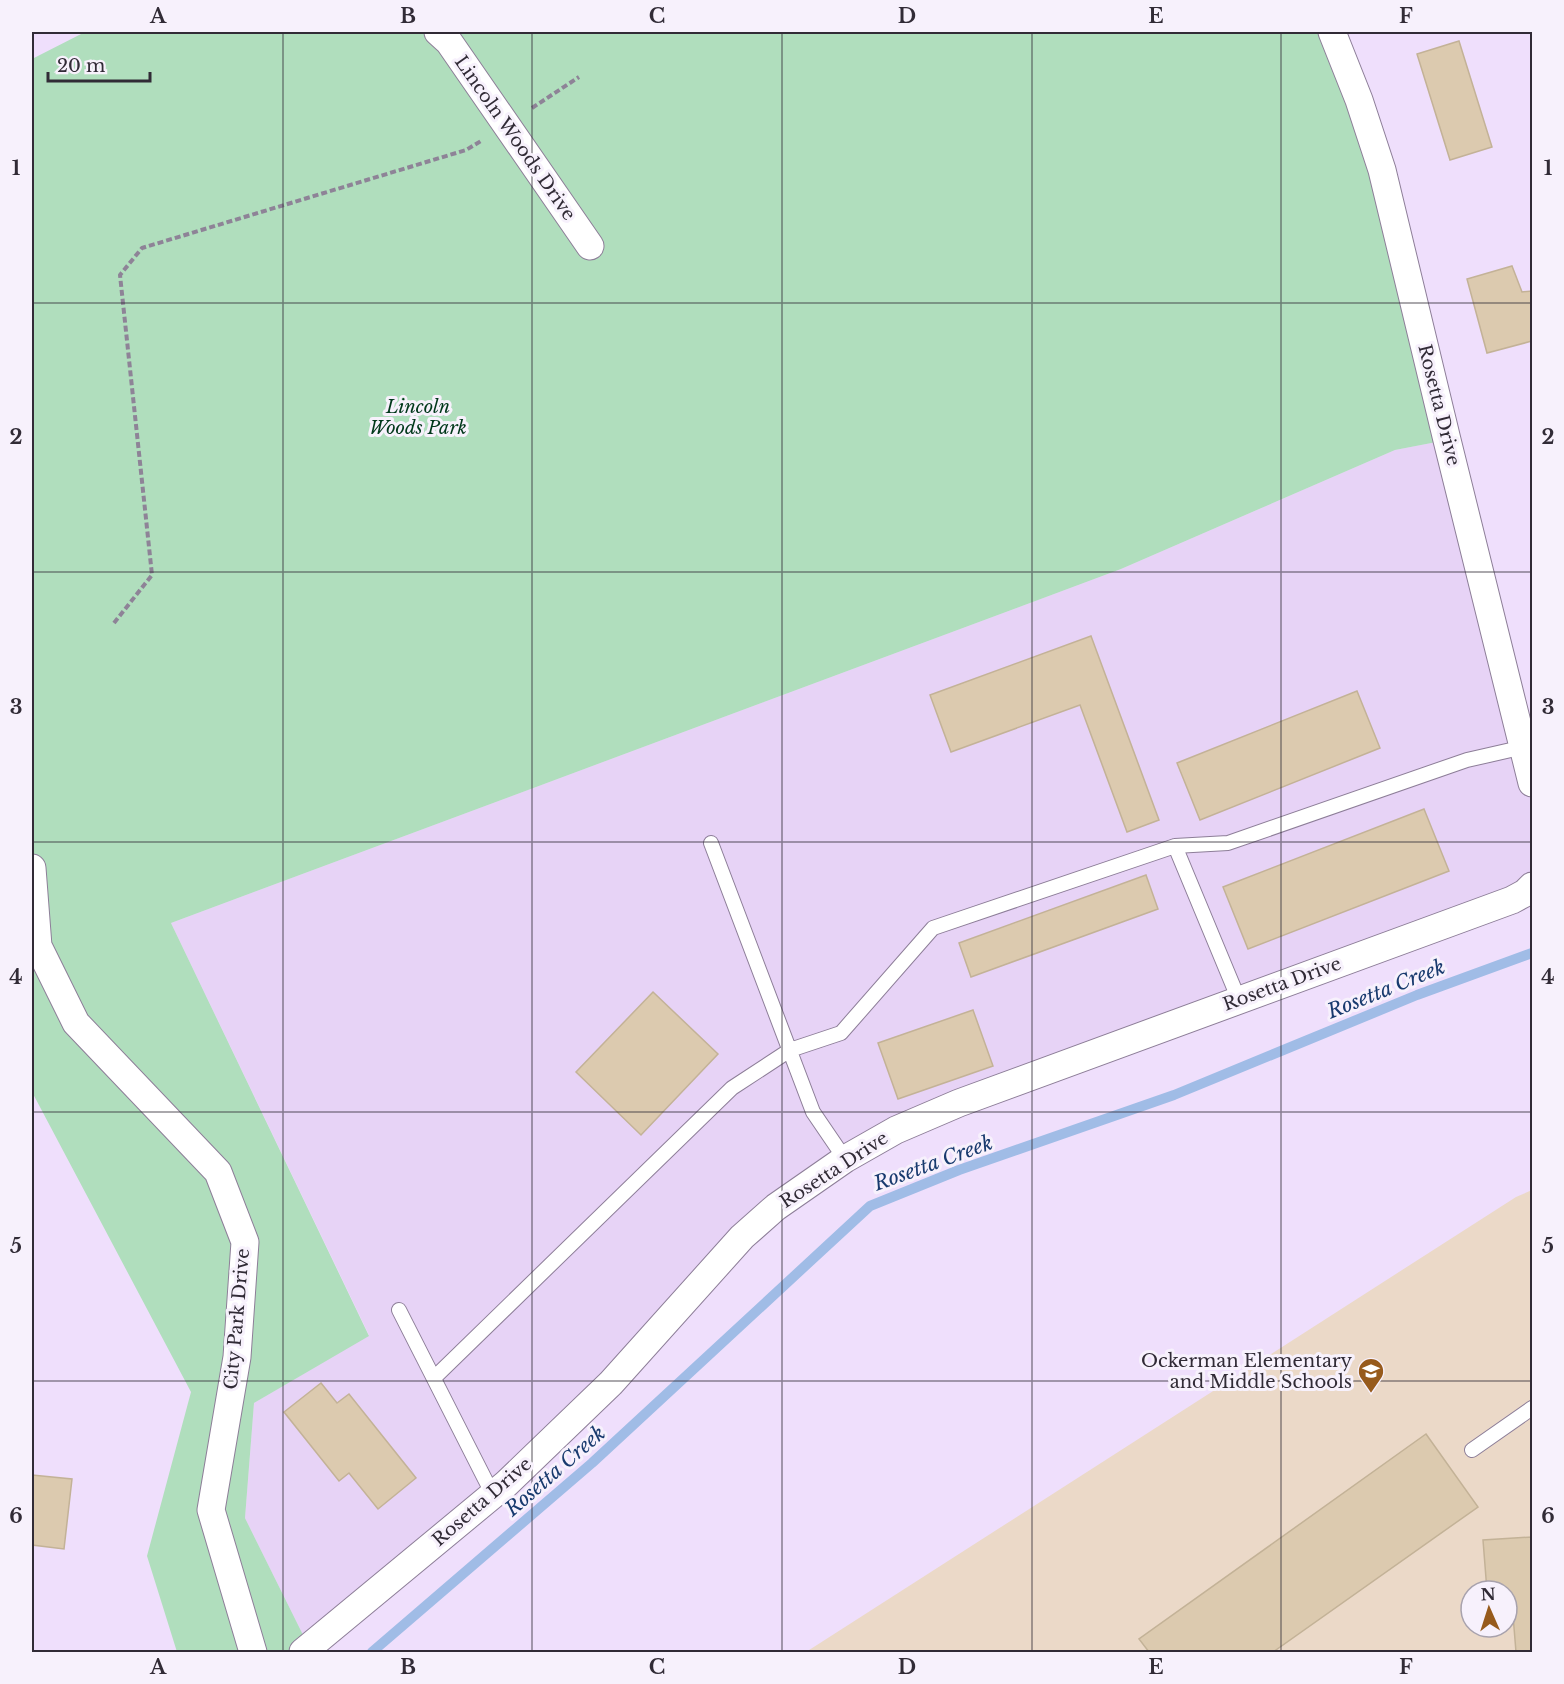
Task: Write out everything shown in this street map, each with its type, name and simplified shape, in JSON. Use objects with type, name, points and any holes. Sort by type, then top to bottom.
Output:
[{"type":"street","name":"Lincoln Woods Drive","points":[[438,32],[449,42],[590,246]]},
{"type":"street","name":"Rosetta Drive","points":[[1332,32],[1359,100],[1382,170],[1533,783]]},
{"type":"street","name":"City Park Drive","points":[[32,868],[38,946],[75,1023],[218,1172],[245,1242],[237,1357],[211,1510],[253,1653]]},
{"type":"street","name":"Rosetta Drive","points":[[303,1653],[493,1495],[611,1383],[742,1237],[776,1207],[845,1159],[896,1130],[958,1103],[1512,900],[1533,886]]},
{"type":"lane","points":[[434,1378],[732,1088],[789,1050],[841,1034],[933,928],[1175,846],[1228,843],[1467,760],[1524,747]]},
{"type":"lane","points":[[711,843],[813,1112],[845,1159]]},
{"type":"lane","points":[[1175,846],[1239,1000]]},
{"type":"lane","points":[[399,1310],[493,1495]]},
{"type":"lane","points":[[1472,1450],[1533,1408]]},
{"type":"path","points":[[114,623],[153,575],[120,275],[142,248],[466,150],[579,77]]},
{"type":"shaded area","points":[[1447,440],[1532,783],[1532,904],[959,1103],[776,1207],[611,1383],[309,1647],[245,1518],[254,1403],[369,1335],[171,923],[1121,569],[1395,450]]},
{"type":"shaded area","name":"Ockerman Elementary and Middle Schools","points":[[1532,1190],[1532,1652],[806,1652],[1516,1197]]},
{"type":"green space","name":"Lincoln Woods Park","points":[[85,32],[1332,32],[1447,440],[1395,450],[1121,569],[171,923],[369,1336],[254,1403],[245,1518],[309,1647],[303,1652],[177,1652],[147,1556],[191,1392],[32,1092],[32,59]]},
{"type":"building","points":[[1459,41],[1492,147],[1450,160],[1417,54]]},
{"type":"building","points":[[1512,266],[1522,292],[1532,291],[1532,341],[1487,353],[1467,279]]},
{"type":"building","points":[[1091,636],[1159,820],[1127,832],[1080,705],[951,752],[930,695]]},
{"type":"building","points":[[1357,691],[1380,748],[1200,820],[1177,763]]},
{"type":"building","points":[[1424,809],[1449,871],[1248,949],[1223,887]]},
{"type":"building","points":[[1146,875],[1158,909],[971,977],[959,943]]},
{"type":"building","points":[[653,992],[718,1054],[641,1135],[576,1072]]},
{"type":"building","points":[[973,1010],[993,1066],[898,1099],[878,1043]]},
{"type":"building","points":[[321,1383],[337,1403],[349,1394],[416,1478],[378,1509],[349,1473],[339,1481],[284,1412]]},
{"type":"building","points":[[1426,1434],[1478,1507],[1273,1652],[1149,1652],[1139,1639]]},
{"type":"building","points":[[32,1475],[72,1479],[64,1549],[32,1545]]},
{"type":"building","points":[[1532,1537],[1532,1652],[1516,1652],[1515,1639],[1519,1639],[1519,1579],[1486,1579],[1483,1540]]},
{"type":"waterway","name":"Rosetta Creek","points":[[372,1652],[592,1463],[870,1206],[959,1170],[1174,1095],[1417,995],[1532,953]]},
{"type":"place","name":"Ockerman Elementary and Middle Schools","points":[[1371,1394]]}]
